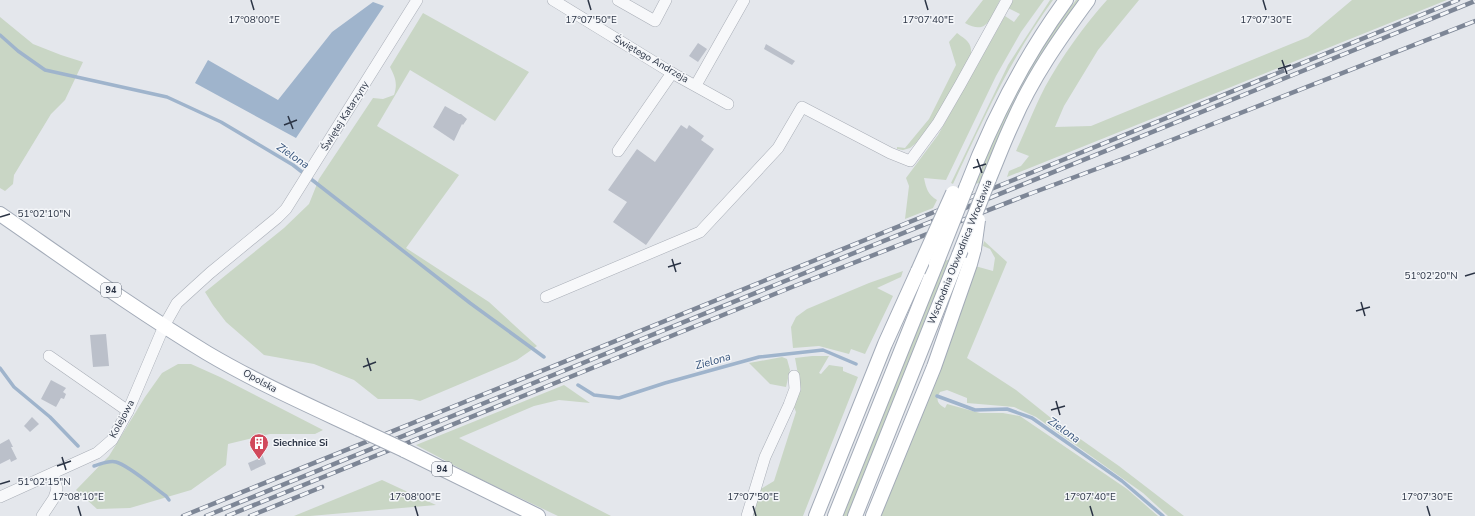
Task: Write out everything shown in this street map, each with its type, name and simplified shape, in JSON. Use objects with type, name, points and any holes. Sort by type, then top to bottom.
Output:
[{"type":"main road","points":[[816,516],[884,344],[918,271],[960,191],[962,178],[981,151],[1016,76],[1066,0]]},
{"type":"main road","name":"Wschodnia Obwodnica Wrocławia","points":[[855,516],[1013,122],[1050,53],[1088,0]]},
{"type":"main road","name":"Wschodnia Obwodnica Wrocławia","points":[[835,516],[936,264],[960,191]]},
{"type":"main road","points":[[873,516],[934,367],[974,249],[980,202]]},
{"type":"main road","name":"Opolska","points":[[0,214],[164,326],[208,354],[272,388],[404,450],[538,516]]},
{"type":"street","name":"Świętej Katarzyny","points":[[164,326],[177,303],[205,277],[286,209],[417,0]]},
{"type":"street","name":"Świętego Andrzeja","points":[[552,0],[728,104]]},
{"type":"street","points":[[618,0],[655,21],[666,0]]},
{"type":"street","points":[[696,85],[744,0]]},
{"type":"street","points":[[546,296],[700,232],[778,148],[802,107],[890,153],[910,161],[938,123],[1007,0]]},
{"type":"street","points":[[618,150],[672,72]]},
{"type":"street","name":"Kolejowa","points":[[0,497],[97,453],[112,440],[128,411],[164,326]]},
{"type":"street","points":[[49,356],[128,411]]},
{"type":"street","points":[[747,516],[765,457],[795,389],[794,376]]},
{"type":"street","points":[[42,516],[58,489],[53,474]]},
{"type":"green space","points":[[983,0],[1000,0],[988,23],[979,27],[965,23]]},
{"type":"green space","points":[[1013,0],[1044,0],[1021,32],[996,76],[946,180],[924,178],[928,191],[931,196],[937,200],[933,208],[905,219],[909,186],[906,178],[938,135],[1005,16],[1014,22],[1020,14],[1008,8]]},
{"type":"green space","points":[[1050,0],[1053,0],[1024,44],[998,89],[953,184],[951,183],[1008,65]]},
{"type":"green space","points":[[1076,0],[1081,0],[981,182],[973,185],[1019,85],[1045,44]]},
{"type":"green space","points":[[1107,0],[1139,0],[1098,50],[1064,106],[1055,127],[1091,126],[1308,37],[1352,0],[1447,0],[1007,177],[1009,171],[1021,166],[1029,156],[1016,151],[1045,87],[1074,42]]},
{"type":"green space","points":[[423,13],[529,72],[495,121],[410,70],[377,126],[459,175],[406,248],[489,302],[537,346],[517,360],[420,401],[412,399],[378,399],[354,380],[314,364],[264,355],[226,322],[205,292],[284,228],[309,204],[319,179],[373,98],[383,99],[394,95],[396,87],[395,80],[390,67]]},
{"type":"green space","points":[[0,17],[33,44],[83,62],[65,100],[51,114],[14,175],[13,184],[5,191],[0,188]]},
{"type":"green space","points":[[957,33],[969,44],[971,54],[936,119],[910,148],[903,150],[897,149],[897,147],[905,148],[929,119],[956,65],[949,42]]},
{"type":"green space","points":[[984,241],[1007,262],[967,358],[1016,390],[1056,422],[1119,466],[1184,516],[1168,516],[1143,493],[1036,417],[1014,407],[967,403],[967,398],[947,390],[940,392],[938,397],[939,403],[945,408],[947,404],[980,413],[1003,413],[1020,416],[1127,489],[1158,516],[881,516],[975,266],[993,271],[995,258],[990,249],[983,246]]},
{"type":"green space","points":[[950,259],[848,516],[843,516],[945,261]]},
{"type":"green space","points":[[903,271],[901,277],[877,288],[893,296],[865,354],[851,349],[849,354],[819,346],[793,348],[791,327],[796,317],[807,309],[869,283]]},
{"type":"green space","points":[[829,356],[819,373],[821,374],[829,365],[843,367],[843,371],[858,377],[803,516],[755,516],[752,512],[759,490],[774,481],[796,412],[794,407],[799,380],[795,358]]},
{"type":"green space","points":[[782,357],[787,359],[790,370],[786,387],[770,384],[749,363]]},
{"type":"green space","points":[[178,364],[191,364],[220,377],[323,430],[315,434],[270,434],[228,444],[226,465],[191,490],[130,508],[97,509],[76,490],[109,456],[145,397],[162,373]]},
{"type":"green space","points":[[564,385],[590,403],[559,400],[534,406],[459,438],[611,516],[558,516],[476,477],[416,445]]},
{"type":"green space","points":[[382,480],[436,505],[310,516],[294,516]]},
{"type":"water","points":[[373,2],[384,6],[296,138],[195,83],[208,60],[278,100],[332,32]]},
{"type":"building","points":[[698,43],[707,49],[698,62],[689,56]]},
{"type":"building","points":[[766,44],[795,61],[792,65],[764,49]]},
{"type":"building","points":[[445,106],[461,114],[467,119],[463,125],[462,124],[454,141],[433,127]]},
{"type":"building","points":[[681,125],[687,129],[689,125],[704,136],[701,140],[714,149],[646,245],[613,222],[627,202],[608,190],[637,149],[655,162]]},
{"type":"building","points":[[106,334],[109,366],[93,367],[90,335]]},
{"type":"building","points":[[51,380],[66,388],[63,392],[66,394],[64,399],[61,398],[56,407],[41,399]]},
{"type":"building","points":[[32,417],[39,424],[30,432],[24,426]]},
{"type":"building","points":[[9,439],[17,459],[11,462],[10,459],[0,464],[0,444]]},
{"type":"building","name":"Siechnice Si","points":[[262,454],[266,464],[251,471],[248,463],[260,458],[259,456]]},
{"type":"waterway","name":"Zielona","points":[[0,35],[18,51],[45,70],[167,97],[221,122],[293,165],[470,303],[544,357]]},
{"type":"waterway","name":"Zielona","points":[[578,385],[594,395],[619,398],[665,383],[759,357],[823,350],[856,364]]},
{"type":"waterway","points":[[0,368],[14,387],[50,417],[78,446]]},
{"type":"waterway","name":"Zielona","points":[[937,396],[975,410],[1007,409],[1032,418],[1122,481],[1163,516]]},
{"type":"waterway","points":[[94,466],[105,462],[116,462],[122,464],[166,496],[169,500]]},
{"type":"railway","points":[[183,516],[1458,0]]},
{"type":"railway","points":[[206,516],[1475,1]]},
{"type":"railway","points":[[227,516],[792,287],[1475,21]]},
{"type":"railway","points":[[250,516],[322,487]]},
{"type":"place","name":"Siechnice Si","points":[[259,460]]}]
